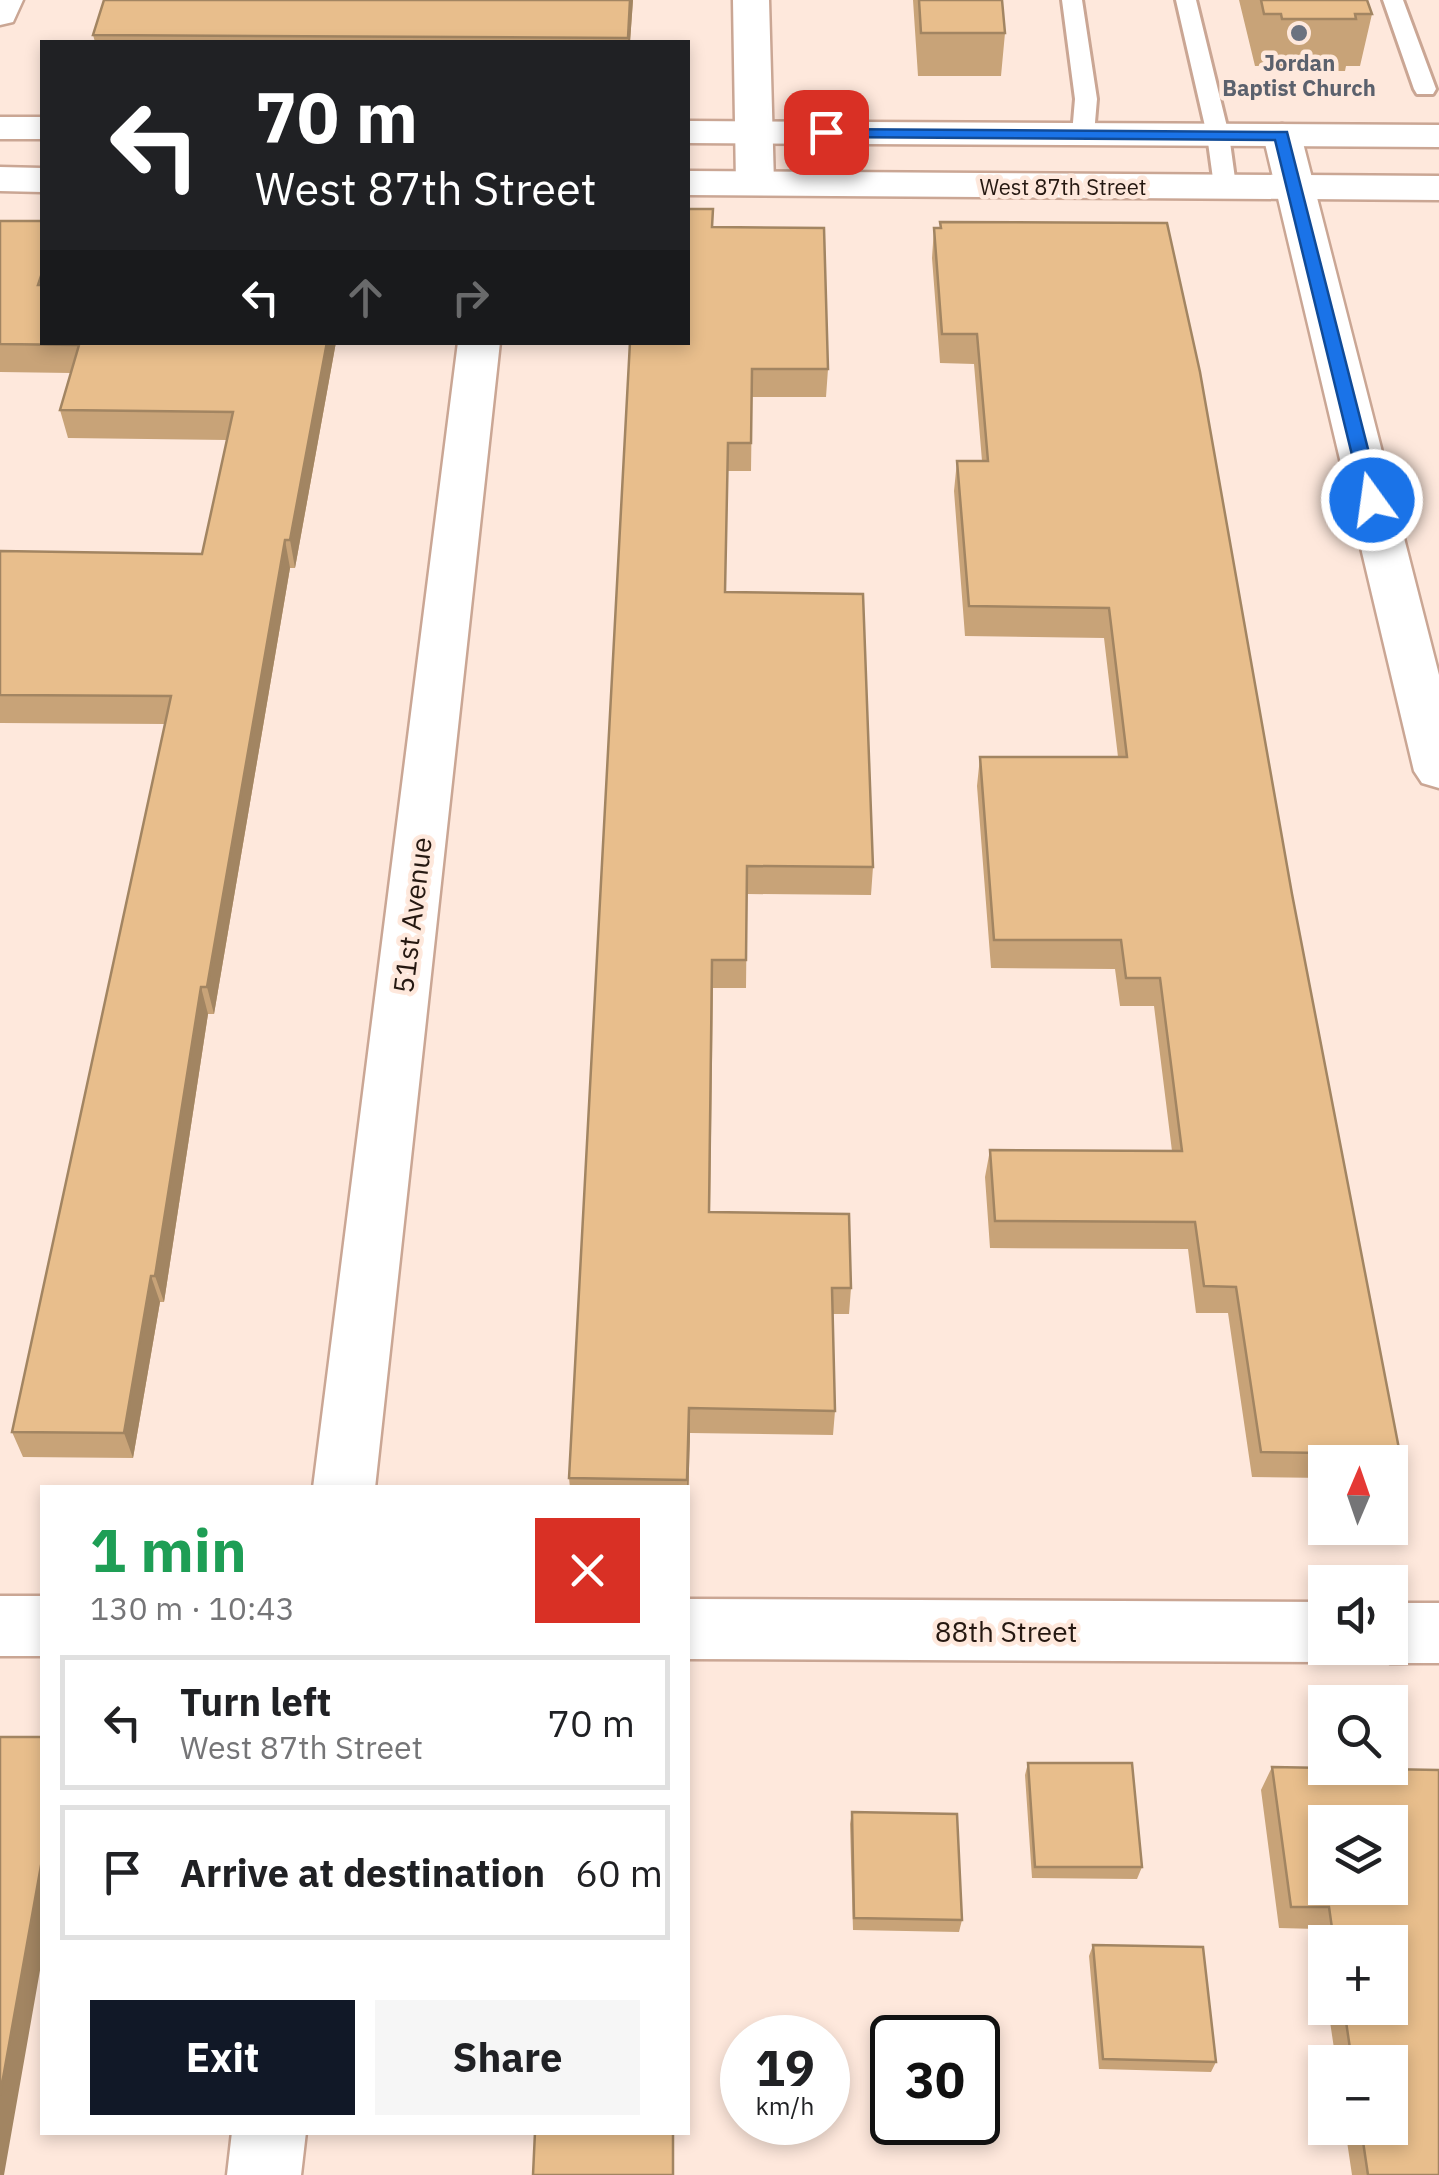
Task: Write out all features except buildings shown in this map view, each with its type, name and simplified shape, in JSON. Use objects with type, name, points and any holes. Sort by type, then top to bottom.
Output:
[{"type":"street","points":[[0,14],[5,0]]},
{"type":"street","points":[[751,0],[754,184]]},
{"type":"street","points":[[0,128],[40,128]]},
{"type":"street","name":"West 87th Street","points":[[690,132],[1439,136]]},
{"type":"street","points":[[1282,136],[1439,772]]},
{"type":"street","points":[[0,179],[40,180]]},
{"type":"street","name":"West 87th Street","points":[[690,184],[1439,188]]},
{"type":"street","name":"51st Avenue","points":[[344,1485],[479,345]]},
{"type":"street","points":[[0,1626],[40,1626]]},
{"type":"street","name":"88th Street","points":[[690,1629],[1308,1632]]},
{"type":"street","points":[[1408,1633],[1439,1633]]},
{"type":"street","points":[[264,2175],[269,2135]]},
{"type":"lane","points":[[1072,0],[1086,99],[1083,134]]},
{"type":"lane","points":[[1186,0],[1218,135],[1225,186]]},
{"type":"lane","points":[[1393,0],[1424,88]]},
{"type":"place","name":"Jordan Baptist Church","points":[[1299,33]]},
{"type":"route","points":[[826,132],[1282,136],[1372,500]]}]
